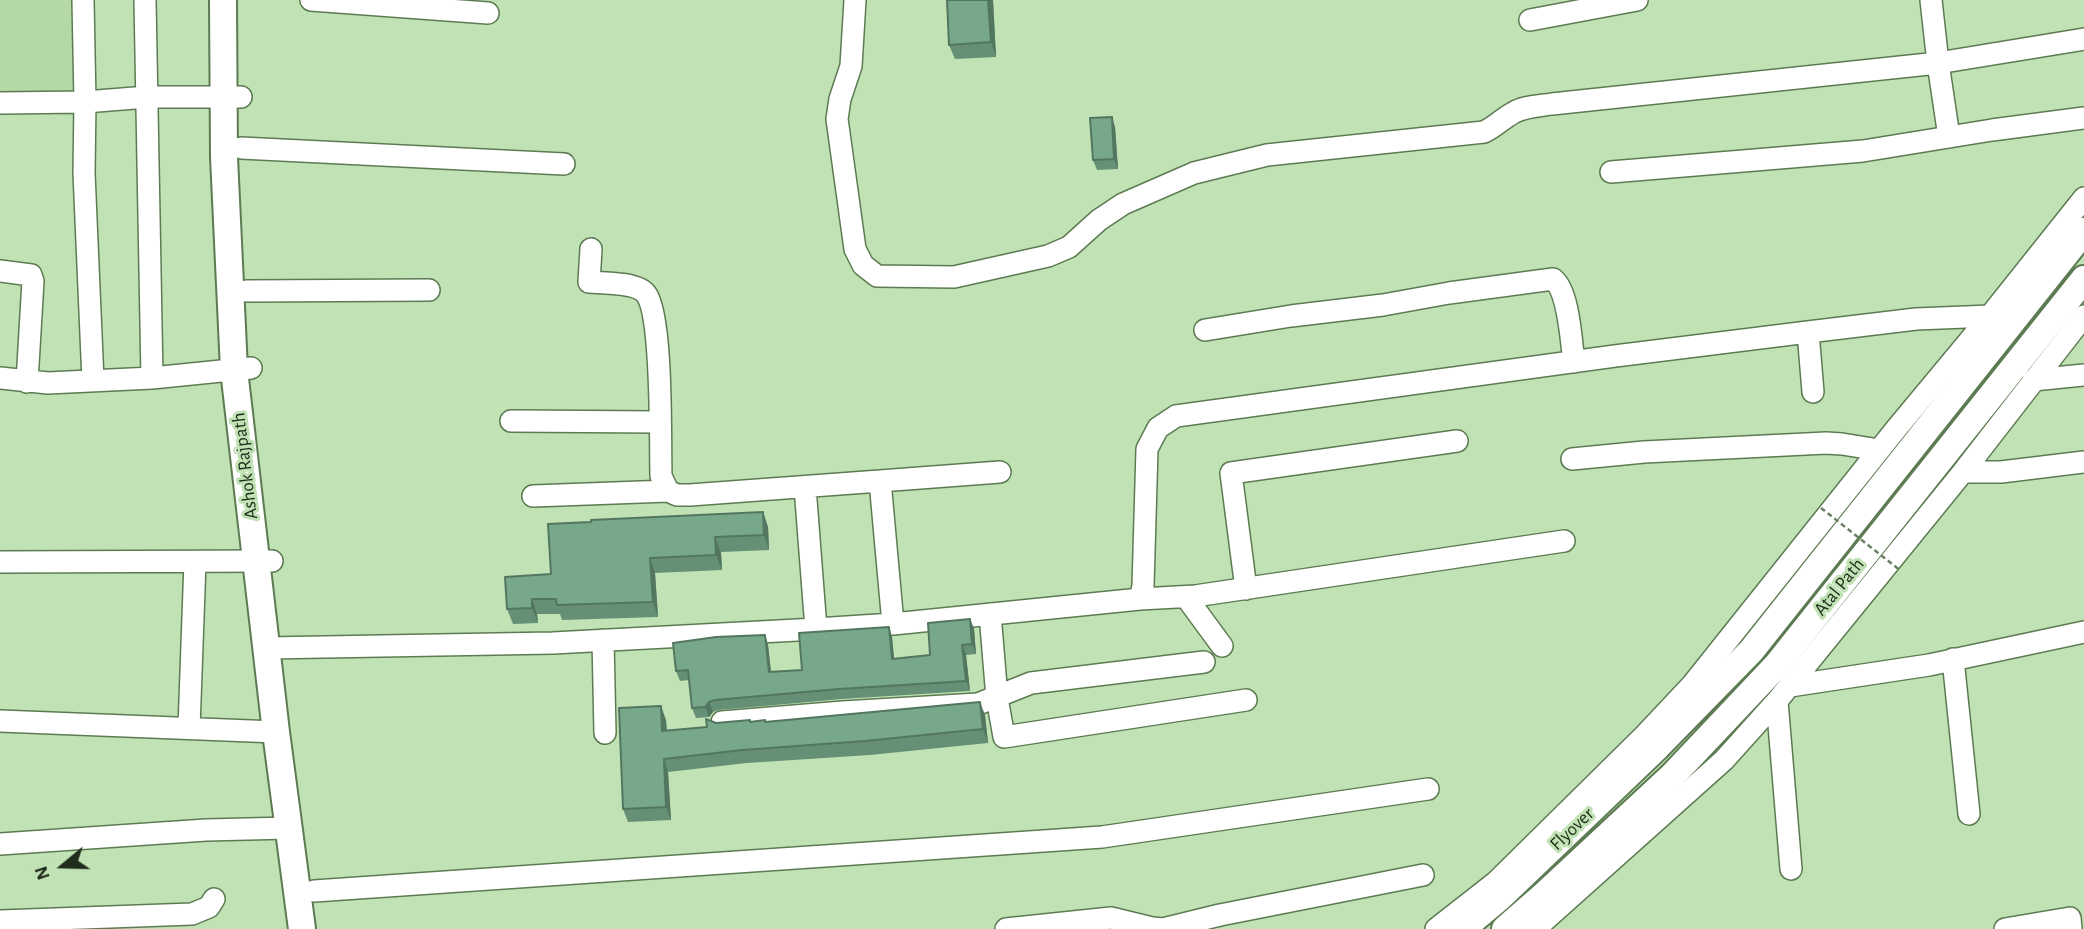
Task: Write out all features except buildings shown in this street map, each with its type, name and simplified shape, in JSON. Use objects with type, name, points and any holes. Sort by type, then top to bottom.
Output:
[{"type":"main road","name":"Ashok Rajpath","points":[[223,0],[232,97],[242,369],[275,648],[319,929]]},
{"type":"main road","name":"Ashok Rajpath","points":[[240,0],[232,97],[242,148],[246,291],[242,369]]},
{"type":"main road","name":"Flyover","points":[[1462,929],[1499,898],[1656,748],[1671,720],[1751,651],[2084,231]]},
{"type":"main road","name":"Atal Path","points":[[1576,880],[1776,666],[2084,279]]},
{"type":"main road","name":"Ashok Rajpath","points":[[275,648],[276,732],[302,929]]},
{"type":"main road","name":"Flyover","points":[[1505,929],[1544,895],[1576,880]]},
{"type":"street","points":[[83,0],[84,173],[93,381]]},
{"type":"street","points":[[145,0],[152,378]]},
{"type":"street","points":[[312,0],[488,13]]},
{"type":"street","points":[[855,0],[851,66],[837,118],[855,249],[863,265],[877,276],[954,277],[1048,256],[1069,247],[1099,220],[1123,204],[1154,189],[1194,173],[1267,155],[1484,132],[1496,127],[1513,112],[1552,104],[1938,62],[2084,39]]},
{"type":"street","points":[[1530,20],[1637,0]]},
{"type":"street","points":[[1931,0],[1949,137]]},
{"type":"street","points":[[0,103],[85,102],[146,97],[232,97]]},
{"type":"street","points":[[1611,172],[1863,151],[2084,118]]},
{"type":"street","points":[[242,148],[564,163]]},
{"type":"street","points":[[1436,929],[1496,882],[1671,720],[1692,685],[2084,198]]},
{"type":"street","points":[[591,249],[589,282],[637,288],[646,294],[653,312],[657,337],[661,477],[667,491]]},
{"type":"street","points":[[0,271],[26,273],[33,281],[27,382]]},
{"type":"street","points":[[1205,330],[1553,279],[1559,284],[1563,295],[1574,362]]},
{"type":"street","points":[[246,291],[429,290]]},
{"type":"street","points":[[1140,599],[1143,586],[1147,449],[1158,428],[1176,416],[1808,331],[1916,319],[1990,316]]},
{"type":"street","points":[[1535,929],[1576,880],[1724,760],[1783,694],[1963,472],[2084,316]]},
{"type":"street","points":[[1808,331],[1813,392]]},
{"type":"street","points":[[0,378],[48,383],[152,378],[242,369]]},
{"type":"street","points":[[2033,380],[2084,375]]},
{"type":"street","points":[[511,421],[659,422]]},
{"type":"street","points":[[1246,589],[1231,473],[1457,441]]},
{"type":"street","points":[[1572,459],[1644,452],[1826,443],[1879,450]]},
{"type":"street","points":[[1963,472],[2001,472],[2084,462]]},
{"type":"street","points":[[533,496],[667,491],[677,495],[690,495],[1000,472]]},
{"type":"street","points":[[880,481],[893,624]]},
{"type":"street","points":[[805,487],[816,629]]},
{"type":"street","points":[[275,648],[553,643],[893,624],[1140,599],[1186,597],[1564,541]]},
{"type":"street","points":[[0,562],[265,561]]},
{"type":"street","points":[[189,728],[195,562]]},
{"type":"street","points":[[1186,597],[1222,646]]},
{"type":"street","points":[[990,614],[1004,737],[1246,700]]},
{"type":"street","points":[[1783,694],[2084,632]]},
{"type":"street","points":[[603,640],[604,733]]},
{"type":"street","points":[[1953,659],[1969,814]]},
{"type":"street","points":[[720,723],[978,704],[1031,683],[1204,662]]},
{"type":"street","points":[[1783,694],[1791,869]]},
{"type":"street","points":[[0,721],[276,732]]},
{"type":"street","points":[[314,891],[1102,837],[1428,789]]},
{"type":"street","points":[[0,844],[206,830],[289,828]]},
{"type":"street","points":[[1006,929],[1111,918],[1163,929],[1220,915],[1423,875]]},
{"type":"street","points":[[0,921],[192,914],[209,907],[214,899]]},
{"type":"street","points":[[2005,929],[2070,918],[2071,929]]},
{"type":"path","points":[[1821,508],[1901,571]]},
{"type":"shaded area","points":[[0,0],[82,0],[85,118],[0,106]]}]
